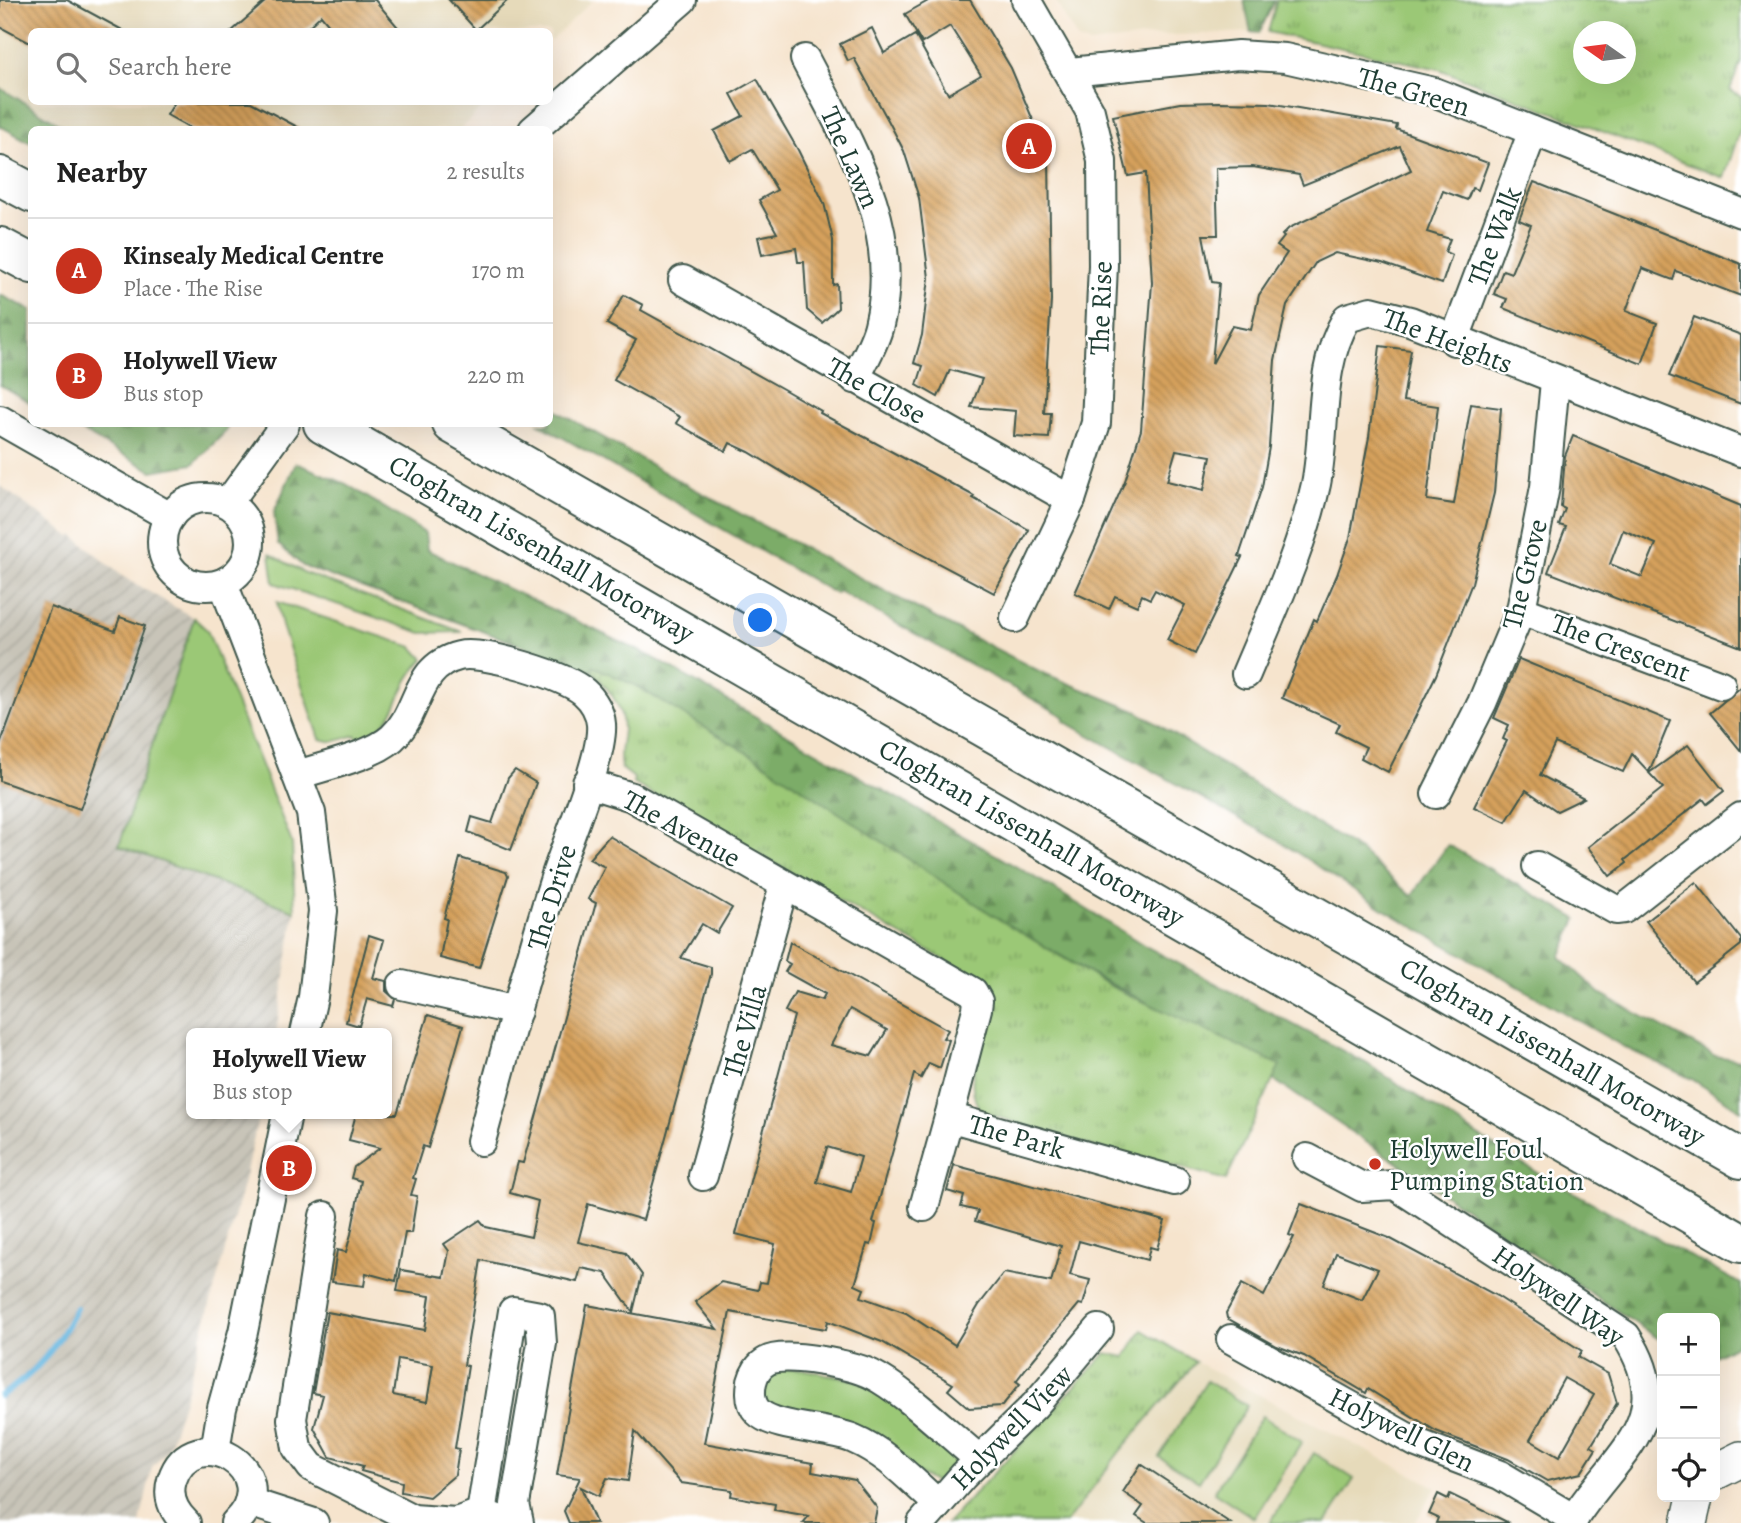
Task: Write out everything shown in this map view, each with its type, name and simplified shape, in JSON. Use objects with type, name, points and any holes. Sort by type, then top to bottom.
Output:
[{"type":"highway","points":[[0,176],[28,191]]},
{"type":"highway","points":[[0,247],[28,262]]},
{"type":"highway","name":"Cloghran Lissenhall Motorway","points":[[328,427],[1741,1243]]},
{"type":"highway","name":"Cloghran Lissenhall Motorway","points":[[457,427],[1741,1159]]},
{"type":"main road","points":[[1720,1470],[1741,1460]]},
{"type":"main road","points":[[1689,1523],[1694,1502]]},
{"type":"street","name":"The Rise","points":[[1015,618],[1071,500],[1096,423],[1103,265],[1102,161],[1090,111],[1070,72],[1026,0]]},
{"type":"street","points":[[537,126],[673,3]]},
{"type":"street","name":"The Green","points":[[1070,72],[1243,55],[1285,58],[1434,92],[1741,213]]},
{"type":"street","name":"The Lawn","points":[[805,59],[870,188],[881,231],[886,279],[879,327],[855,379]]},
{"type":"street","name":"The Walk","points":[[1454,341],[1533,131]]},
{"type":"street","name":"The Close","points":[[682,280],[1071,500]]},
{"type":"street","name":"The Heights","points":[[1246,674],[1287,576],[1309,507],[1316,482],[1326,378],[1335,338],[1347,318],[1371,311],[1410,321],[1555,381],[1741,452]]},
{"type":"street","name":"The Grove","points":[[1436,794],[1482,703],[1521,610],[1545,487],[1555,381]]},
{"type":"street","points":[[0,421],[170,517]]},
{"type":"street","points":[[228,503],[283,427]]},
{"type":"street","points":[[215,499],[228,503],[245,521],[251,544],[243,567],[223,583],[196,585],[172,570],[162,544],[170,517],[190,501],[215,499]]},
{"type":"street","points":[[223,583],[311,813],[323,911],[313,997],[306,1028]]},
{"type":"street","name":"The Crescent","points":[[1521,610],[1721,685]]},
{"type":"street","name":"The Avenue","points":[[298,775],[384,745],[405,722],[426,675],[448,660],[486,654],[568,682],[593,701],[601,724],[587,783],[632,797],[976,996],[976,1017],[949,1117]]},
{"type":"street","name":"The Drive","points":[[481,1141],[553,883],[587,783]]},
{"type":"street","points":[[1538,866],[1616,910],[1624,909],[1736,831]]},
{"type":"street","name":"The Villa","points":[[703,1176],[784,886]]},
{"type":"street","points":[[402,985],[517,1011]]},
{"type":"street","name":"The Park","points":[[924,1207],[949,1117],[1175,1181]]},
{"type":"street","points":[[215,1451],[222,1408],[243,1332],[286,1119]]},
{"type":"street","name":"Holywell Way","points":[[1307,1158],[1362,1187],[1395,1185],[1626,1336],[1641,1360],[1649,1388],[1644,1417],[1629,1445],[1572,1521]]},
{"type":"street","points":[[324,1216],[292,1419],[297,1448],[312,1467],[413,1519],[456,1522],[481,1513],[508,1523]]},
{"type":"street","points":[[481,1513],[513,1311],[540,1316],[542,1343],[515,1504],[519,1523]]},
{"type":"street","name":"Holywell View","points":[[930,1513],[979,1459],[1035,1405],[1098,1329]]},
{"type":"street","name":"Holywell Glen","points":[[1231,1339],[1418,1443],[1500,1475],[1572,1521]]},
{"type":"street","points":[[930,1513],[898,1468],[860,1441],[844,1434],[764,1417],[752,1404],[751,1395],[758,1369],[766,1361],[784,1357],[858,1369],[884,1382],[979,1459]]},
{"type":"street","points":[[186,1523],[173,1507],[170,1496],[174,1473],[191,1455],[215,1451],[236,1460],[249,1479],[242,1512],[314,1523]]},
{"type":"shaded area","points":[[0,0],[593,0],[553,39],[553,28],[28,28],[28,104],[0,88]]},
{"type":"shaded area","points":[[1055,0],[1244,0],[1251,32],[1150,36],[1090,44],[1078,40]]},
{"type":"shaded area","points":[[30,105],[485,105],[463,126],[67,126]]},
{"type":"shaded area","points":[[0,486],[71,537],[73,535],[122,576],[194,618],[119,846],[295,911],[277,1028],[186,1028],[186,1119],[258,1119],[243,1185],[184,1399],[168,1449],[152,1467],[140,1523],[0,1523]]},
{"type":"shaded area","points":[[1196,1362],[1436,1487],[1415,1523],[1066,1523],[1121,1450]]},
{"type":"green space","points":[[1244,0],[1275,0],[1259,33],[1251,32]]},
{"type":"green space","points":[[1277,0],[1741,0],[1741,61],[1730,90],[1741,97],[1741,127],[1724,178],[1439,69],[1268,32]]},
{"type":"green space","points":[[0,88],[63,126],[28,126],[28,141],[0,126]]},
{"type":"green space","points":[[0,295],[28,309],[28,401],[0,385]]},
{"type":"green space","points":[[553,409],[683,483],[937,619],[1041,672],[1138,712],[1359,850],[1411,896],[1448,845],[1577,919],[1560,957],[1601,994],[1715,1056],[1741,1060],[1741,1110],[1690,1078],[1626,1048],[1388,912],[1279,841],[1064,721],[1065,717],[838,591],[836,594],[544,427],[553,427]]},
{"type":"green space","points":[[74,427],[227,427],[193,464],[152,471]]},
{"type":"green space","points":[[296,463],[346,484],[425,533],[427,550],[652,657],[1043,882],[1147,947],[1366,1063],[1518,1162],[1741,1284],[1741,1342],[1720,1353],[1720,1313],[1657,1313],[1657,1338],[1198,1029],[1099,978],[1000,920],[759,760],[634,685],[593,667],[592,671],[303,566],[278,544],[274,512]]},
{"type":"green space","points":[[270,554],[305,573],[462,632],[422,633],[274,583]]},
{"type":"green space","points":[[277,602],[413,647],[424,659],[407,682],[391,714],[373,733],[358,741],[356,735],[333,742],[320,739],[282,626]]},
{"type":"green space","points":[[194,618],[207,630],[292,843],[295,911],[119,846]]},
{"type":"green space","points":[[593,666],[634,685],[759,760],[1000,920],[1110,986],[1280,1065],[1226,1180],[1145,1157],[1140,1161],[982,1112],[975,1099],[973,1085],[989,1004],[989,989],[971,975],[633,783],[634,778],[621,768],[623,729],[620,712],[608,690],[592,671]]},
{"type":"green space","points":[[1142,1330],[1196,1362],[1121,1450],[1066,1523],[947,1523],[1106,1353],[1125,1357]]},
{"type":"green space","points":[[802,1369],[874,1384],[955,1454],[952,1457],[957,1462],[935,1482],[762,1400],[762,1382],[770,1370]]},
{"type":"green space","points":[[1207,1381],[1247,1406],[1199,1482],[1159,1457]]},
{"type":"green space","points":[[1262,1416],[1302,1442],[1254,1518],[1214,1492]]},
{"type":"green space","points":[[1314,1453],[1354,1479],[1326,1523],[1270,1523]]},
{"type":"building","points":[[0,0],[67,0],[119,28],[28,28],[28,42],[0,27]]},
{"type":"building","points":[[267,0],[375,0],[399,28],[332,28],[321,15],[307,28],[236,28]]},
{"type":"building","points":[[449,0],[508,0],[478,28],[474,28]]},
{"type":"building","points":[[930,0],[970,0],[1011,68],[1049,158],[1051,300],[1044,413],[1051,413],[1049,438],[1014,436],[1016,411],[971,407],[982,379],[950,370],[938,397],[917,385],[923,366],[914,363],[922,335],[929,278],[919,198],[904,151],[854,58],[848,61],[840,44],[872,28],[884,53],[915,35],[948,94],[981,75],[950,26],[922,43],[905,14]]},
{"type":"building","points":[[757,79],[798,150],[824,203],[833,240],[833,285],[837,284],[838,308],[822,323],[807,310],[804,262],[798,262],[796,248],[762,255],[758,237],[777,233],[759,200],[777,190],[752,149],[730,161],[714,131],[743,116],[731,94]]},
{"type":"building","points":[[1180,103],[1269,103],[1397,125],[1396,129],[1488,163],[1478,190],[1472,188],[1467,200],[1443,191],[1427,232],[1450,239],[1445,252],[1452,255],[1442,284],[1382,263],[1335,253],[1316,262],[1287,306],[1275,360],[1269,447],[1262,487],[1239,556],[1242,557],[1195,654],[1167,640],[1185,605],[1155,590],[1150,599],[1142,595],[1137,606],[1115,596],[1109,609],[1075,593],[1125,481],[1141,430],[1152,283],[1146,173],[1128,176],[1113,116]],"holes":[[[1400,146],[1411,170],[1289,228],[1282,235],[1284,237],[1277,246],[1287,253],[1259,295],[1251,330],[1232,326],[1212,364],[1219,283],[1212,282],[1203,235],[1218,235],[1216,168],[1253,167],[1299,175],[1303,185]],[[1176,450],[1211,456],[1204,490],[1167,481]]]},
{"type":"building","points":[[173,105],[257,105],[296,126],[187,126],[167,115]]},
{"type":"building","points":[[1534,182],[1741,264],[1741,296],[1676,271],[1673,280],[1642,268],[1626,311],[1657,323],[1642,364],[1503,308],[1507,299],[1494,294],[1503,270],[1511,273],[1531,225],[1519,220]]},
{"type":"building","points":[[624,295],[643,305],[641,310],[783,389],[821,411],[820,413],[974,496],[973,498],[1029,530],[994,593],[900,543],[749,452],[730,443],[726,451],[676,423],[680,417],[614,380],[636,340],[607,324]]},
{"type":"building","points":[[1694,317],[1741,335],[1741,404],[1669,376]]},
{"type":"building","points":[[1380,346],[1411,350],[1403,401],[1438,406],[1427,500],[1454,504],[1471,404],[1501,408],[1494,493],[1472,583],[1436,675],[1388,772],[1361,758],[1366,747],[1336,732],[1340,724],[1282,698],[1314,619],[1317,621],[1337,575],[1350,538],[1369,437]]},
{"type":"building","points":[[1573,436],[1741,506],[1741,647],[1548,572],[1566,527],[1559,525],[1565,509],[1561,507],[1565,456]],"holes":[[[1623,530],[1656,544],[1642,577],[1610,564]]]},
{"type":"building","points":[[51,607],[115,631],[120,617],[145,626],[80,809],[0,781],[0,745]]},
{"type":"building","points":[[1519,659],[1670,721],[1649,772],[1632,754],[1623,772],[1555,743],[1540,775],[1584,798],[1557,811],[1526,790],[1506,822],[1474,807],[1507,741],[1503,739],[1509,725],[1494,718]]},
{"type":"building","points":[[1741,687],[1741,751],[1710,713]]},
{"type":"building","points":[[1688,745],[1724,791],[1707,804],[1703,799],[1625,860],[1627,863],[1610,876],[1588,847],[1663,788],[1649,773]]},
{"type":"building","points":[[515,770],[536,783],[511,850],[468,832],[472,817],[492,823],[508,778]]},
{"type":"building","points":[[609,836],[732,908],[717,933],[702,924],[681,958],[711,967],[711,974],[643,1220],[588,1204],[578,1242],[626,1253],[642,1275],[633,1312],[605,1273],[581,1268],[577,1282],[481,1260],[464,1365],[468,1366],[455,1448],[459,1449],[455,1475],[429,1497],[401,1492],[402,1482],[361,1471],[363,1466],[330,1457],[314,1428],[323,1395],[313,1393],[327,1312],[425,1330],[430,1296],[397,1291],[401,1270],[444,1277],[449,1251],[444,1244],[480,1220],[486,1227],[531,1237],[538,1201],[510,1193],[518,1162],[523,1163],[596,903],[588,899],[605,867],[589,859]],"holes":[[[398,1359],[433,1365],[427,1402],[393,1395]]]},
{"type":"building","points":[[460,858],[506,872],[508,876],[479,968],[440,958],[447,919],[444,918]]},
{"type":"building","points":[[1696,882],[1741,939],[1741,945],[1694,982],[1646,921]]},
{"type":"building","points":[[369,935],[384,940],[373,978],[386,981],[386,991],[395,999],[393,1006],[367,999],[359,1026],[346,1022]]},
{"type":"building","points":[[790,942],[948,1030],[943,1038],[949,1040],[940,1068],[929,1063],[921,1078],[914,1074],[873,1222],[876,1223],[871,1245],[867,1244],[855,1285],[864,1289],[861,1297],[906,1313],[955,1345],[979,1305],[1004,1273],[1051,1282],[1061,1246],[975,1221],[978,1211],[961,1207],[964,1196],[947,1191],[954,1165],[1165,1221],[1157,1249],[1150,1247],[1147,1260],[1079,1241],[1070,1275],[1090,1280],[1083,1305],[1079,1304],[1027,1367],[1016,1381],[1020,1384],[1002,1406],[969,1408],[948,1390],[953,1384],[882,1342],[828,1321],[826,1329],[730,1312],[704,1443],[813,1463],[812,1472],[855,1480],[877,1508],[874,1523],[803,1523],[809,1516],[774,1510],[775,1504],[731,1496],[732,1490],[681,1483],[635,1431],[628,1481],[607,1478],[599,1496],[581,1487],[596,1523],[569,1523],[564,1511],[580,1478],[557,1475],[587,1305],[717,1329],[695,1302],[721,1282],[758,1290],[760,1282],[767,1283],[775,1244],[736,1234],[794,1016],[785,1011],[795,992],[822,1000],[825,994],[785,972],[790,964],[785,961]],"holes":[[[850,1009],[887,1030],[871,1056],[831,1045]],[[827,1147],[861,1157],[851,1192],[817,1182]]]},
{"type":"building","points":[[428,1015],[463,1026],[428,1148],[423,1146],[413,1178],[416,1179],[411,1195],[417,1196],[411,1233],[405,1233],[396,1281],[366,1273],[364,1286],[332,1282],[337,1250],[346,1252],[351,1234],[361,1181],[351,1178],[354,1167],[380,1148],[349,1140],[355,1119],[392,1119],[392,1114],[397,1114]]},
{"type":"building","points":[[1301,1204],[1389,1238],[1497,1296],[1582,1351],[1578,1357],[1608,1374],[1617,1403],[1591,1446],[1596,1449],[1581,1473],[1547,1481],[1508,1459],[1436,1431],[1368,1389],[1366,1393],[1304,1356],[1277,1346],[1227,1318],[1226,1313],[1242,1284],[1264,1296],[1294,1237],[1289,1235]],"holes":[[[1336,1253],[1378,1269],[1362,1300],[1324,1285]],[[1564,1378],[1594,1395],[1559,1457],[1530,1440]]]},
{"type":"building","points":[[1141,1464],[1230,1523],[1147,1523],[1136,1516],[1143,1506],[1123,1492]]},
{"type":"building","points":[[1438,1494],[1448,1499],[1450,1494],[1509,1523],[1436,1523],[1438,1518],[1429,1514]]},
{"type":"waterway","points":[[0,1396],[25,1378],[45,1358],[76,1308]]},
{"type":"place","name":"Kinsealy Medical Centre","points":[[1029,146]]},
{"type":"place","name":"Holywell Foul Pumping Station","points":[[1375,1164]]},
{"type":"place","name":"Holywell View","points":[[289,1168]]}]
